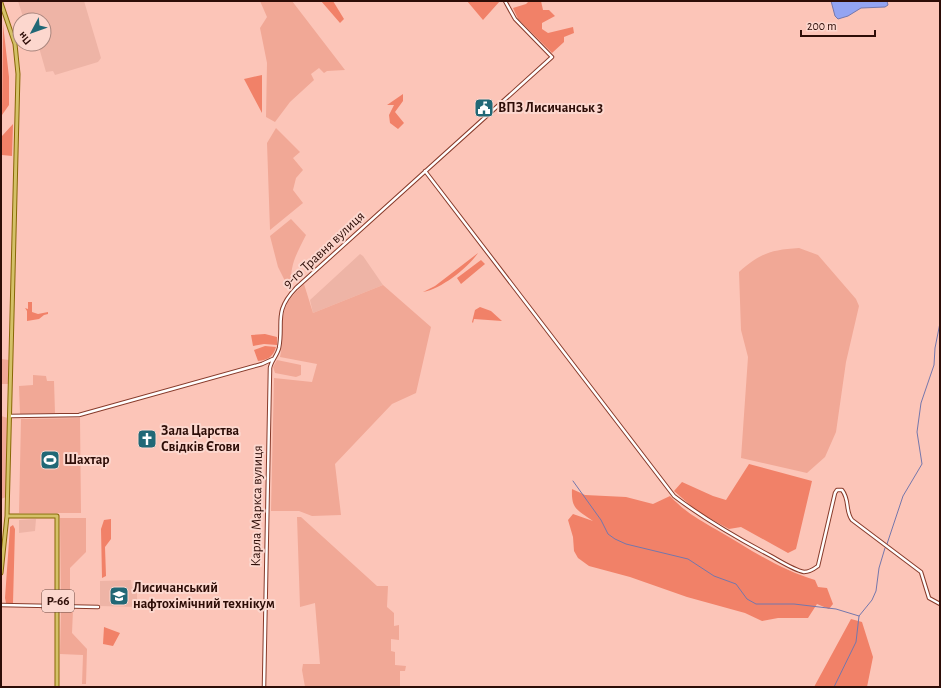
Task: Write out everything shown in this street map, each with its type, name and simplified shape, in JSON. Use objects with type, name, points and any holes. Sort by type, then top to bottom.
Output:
[{"type":"main road","points":[[1,3],[14,44],[18,66],[7,516],[1,573]]},
{"type":"main road","name":"Р-66","points":[[7,516],[57,516],[58,606],[56,687]]},
{"type":"street","name":"9-го Травня вулиця","points":[[275,357],[279,347],[281,310],[290,295],[552,57],[515,19],[505,1]]},
{"type":"street","points":[[425,171],[674,496],[697,514],[722,529],[782,562],[804,572],[812,570],[818,566],[835,493],[837,490],[842,490],[847,498],[848,514],[852,520],[921,572],[929,598],[940,604]]},
{"type":"street","points":[[10,416],[79,415],[262,364],[275,357]]},
{"type":"street","name":"Карла Маркса вулиця","points":[[264,687],[266,513],[270,374],[271,365],[275,357]]},
{"type":"street","points":[[262,364],[267,366],[270,374]]},
{"type":"street","points":[[1,605],[98,607]]},
{"type":"shaded area","points":[[18,1],[84,1],[101,58],[98,62],[55,75],[53,71],[46,72],[40,52],[52,52],[52,12],[21,12]]},
{"type":"shaded area","points":[[260,1],[292,1],[345,70],[327,71],[324,73],[319,68],[311,74],[314,80],[290,102],[275,122],[266,117],[267,63],[260,28],[267,17]]},
{"type":"shaded area","points":[[321,1],[333,1],[344,19],[340,23]]},
{"type":"shaded area","points":[[467,1],[500,1],[483,20]]},
{"type":"shaded area","points":[[529,1],[541,1],[543,10],[549,10],[555,16],[542,23],[542,29],[548,33],[573,27],[574,33],[564,37],[564,42],[552,53],[518,19],[513,8],[526,4]]},
{"type":"shaded area","points":[[3,24],[9,77],[9,105],[2,115]]},
{"type":"shaded area","points":[[262,75],[262,113],[244,79]]},
{"type":"shaded area","points":[[403,94],[403,101],[395,112],[404,123],[398,129],[390,123],[389,115],[394,105],[387,105]]},
{"type":"shaded area","points":[[13,124],[12,156],[2,155],[2,136]]},
{"type":"shaded area","points":[[276,128],[300,152],[293,158],[303,170],[296,178],[293,190],[303,203],[270,230],[267,143]]},
{"type":"shaded area","points":[[291,219],[306,235],[292,267],[291,289],[289,289],[278,267],[270,236]]},
{"type":"shaded area","points":[[799,248],[818,255],[856,299],[859,306],[846,362],[836,432],[825,457],[807,473],[741,458],[748,357],[741,330],[739,272],[760,257],[773,251]]},
{"type":"shaded area","points":[[478,253],[468,265],[454,277],[438,287],[423,292],[435,286]]},
{"type":"shaded area","points":[[360,254],[363,256],[383,285],[313,313],[310,300]]},
{"type":"shaded area","points":[[481,260],[485,264],[461,284],[457,278]]},
{"type":"shaded area","points":[[304,284],[313,313],[383,285],[431,327],[416,393],[392,404],[335,464],[341,515],[312,516],[299,511],[271,511],[274,378],[312,382],[317,364],[280,357],[283,320],[286,305]]},
{"type":"shaded area","points":[[28,302],[32,302],[32,312],[38,314],[48,312],[48,314],[39,319],[27,321],[27,311],[25,308],[28,309]]},
{"type":"shaded area","points":[[480,307],[491,311],[502,321],[474,319],[473,323],[475,310]]},
{"type":"shaded area","points":[[265,334],[277,337],[277,345],[264,344],[253,346],[251,335]]},
{"type":"shaded area","points":[[265,346],[276,347],[270,357],[265,360],[258,361],[254,350]]},
{"type":"shaded area","points":[[1,359],[9,360],[8,384],[1,384]]},
{"type":"shaded area","points":[[277,360],[301,365],[301,375],[296,377],[275,373],[273,367]]},
{"type":"shaded area","points":[[33,375],[46,376],[47,381],[54,381],[55,413],[20,414],[19,386],[33,385]]},
{"type":"shaded area","points":[[1,416],[8,418],[6,497],[1,499]]},
{"type":"shaded area","name":"Шахтар","points":[[80,418],[81,513],[19,513],[21,419]]},
{"type":"shaded area","points":[[749,464],[812,481],[796,549],[788,553],[741,527],[729,529],[698,512],[674,491],[682,482],[713,496],[726,500]]},
{"type":"shaded area","points":[[572,489],[585,495],[626,497],[653,504],[670,496],[692,515],[752,551],[777,565],[815,580],[818,587],[827,588],[833,604],[829,609],[817,604],[808,618],[778,618],[762,621],[745,613],[687,597],[630,577],[589,566],[578,558],[574,551],[573,537],[568,520],[573,514],[593,521],[576,509],[572,496]]},
{"type":"shaded area","points":[[297,517],[301,517],[377,586],[388,586],[387,607],[394,613],[394,626],[399,625],[399,640],[391,639],[391,651],[395,652],[395,665],[406,666],[405,671],[400,671],[400,687],[305,687],[302,670],[303,664],[320,664],[315,603],[300,607]]},
{"type":"shaded area","points":[[60,518],[86,518],[86,552],[70,568],[70,604],[61,604]]},
{"type":"shaded area","points":[[36,519],[35,531],[19,533],[19,520]]},
{"type":"shaded area","points":[[111,519],[111,539],[105,547],[106,576],[102,578],[101,529],[104,520]]},
{"type":"shaded area","points":[[13,525],[15,529],[13,603],[6,603],[5,598],[10,527]]},
{"type":"shaded area","name":"Лисичанський нафтохімічний технікум","points":[[131,580],[132,587],[137,587],[137,607],[100,606],[100,581]]},
{"type":"shaded area","points":[[61,610],[73,610],[72,633],[87,649],[86,684],[82,684],[83,655],[60,654]]},
{"type":"shaded area","points":[[851,619],[862,622],[873,657],[867,687],[814,687]]},
{"type":"shaded area","points":[[104,627],[120,633],[113,646],[103,644]]},
{"type":"water","points":[[831,1],[887,1],[888,5],[885,7],[861,8],[848,16],[838,19],[835,16]]},
{"type":"waterway","points":[[887,544],[903,496],[922,464],[917,432],[921,403],[934,365],[935,348],[940,323]]},
{"type":"waterway","points":[[573,481],[601,520],[608,534],[615,539],[626,544],[688,559],[714,576],[736,584],[747,599],[756,604],[794,604],[836,609],[859,616]]},
{"type":"waterway","points":[[834,687],[856,642],[859,616],[872,600],[876,591],[879,568],[885,548]]},
{"type":"place","name":"ВПЗ Лисичанськ 3","points":[[484,108]]},
{"type":"place","name":"Зала Царства Свідків Єгови","points":[[147,439]]},
{"type":"place","name":"Шахтар","points":[[50,460]]},
{"type":"place","name":"Лисичанський нафтохімічний технікум","points":[[119,596]]}]
